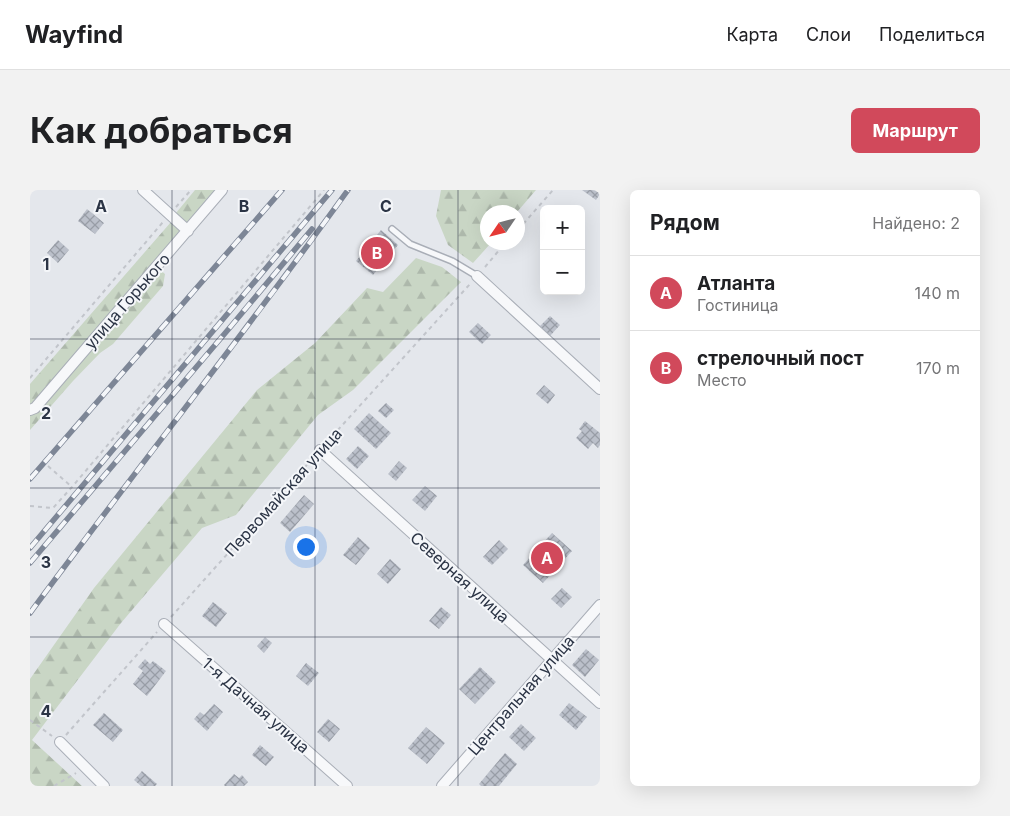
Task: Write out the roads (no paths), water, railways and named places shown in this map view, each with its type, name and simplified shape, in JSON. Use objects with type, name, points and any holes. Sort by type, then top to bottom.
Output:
[{"type":"street","points":[[143,190],[188,231]]},
{"type":"street","name":"улица Горького","points":[[30,410],[35,408],[222,190]]},
{"type":"street","points":[[477,276],[600,390]]},
{"type":"street","name":"Северная улица","points":[[320,450],[600,703]]},
{"type":"street","name":"Центральная улица","points":[[442,786],[600,605]]},
{"type":"street","name":"1-я Дачная улица","points":[[164,624],[347,786]]},
{"type":"street","points":[[60,742],[104,786]]},
{"type":"lane","points":[[392,229],[410,244],[452,261],[477,276]]},
{"type":"railway","points":[[30,479],[282,190]]},
{"type":"railway","points":[[30,548],[332,190]]},
{"type":"railway","points":[[30,613],[348,190]]},
{"type":"railway","points":[[30,563],[312,229]]},
{"type":"place","name":"стрелочный пост","points":[[377,253]]},
{"type":"place","name":"Атланта","points":[[547,558]]}]
